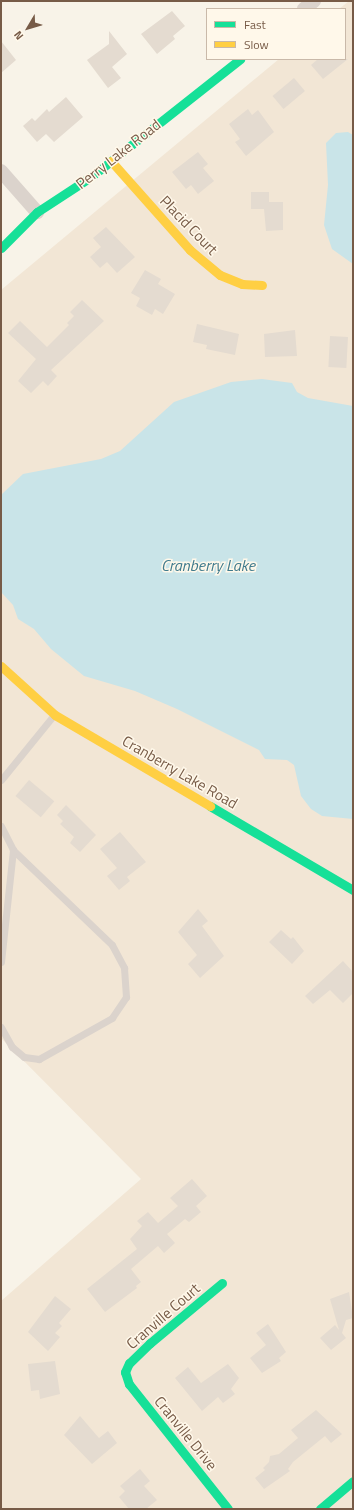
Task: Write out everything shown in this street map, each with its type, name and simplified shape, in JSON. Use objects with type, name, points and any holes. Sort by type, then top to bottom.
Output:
[{"type":"street","points":[[305,8],[314,1]]},
{"type":"street","name":"Perry Lake Road","points":[[37,212],[66,195],[239,60]]},
{"type":"street","name":"Placid Court","points":[[111,161],[190,250],[220,275],[242,284],[262,285]]},
{"type":"street","points":[[1,171],[37,212],[1,248]]},
{"type":"street","name":"Cranberry Lake Road","points":[[1,666],[55,715],[353,890]]},
{"type":"street","name":"Cranville Court","points":[[125,1372],[129,1364],[150,1343],[222,1283]]},
{"type":"street","name":"Cranville Drive","points":[[125,1372],[129,1384],[228,1509]]},
{"type":"street","points":[[320,1509],[353,1481]]},
{"type":"lane","points":[[1,780],[55,715]]},
{"type":"lane","points":[[1,826],[13,850],[112,945],[124,968],[126,997],[112,1018],[39,1059],[24,1057],[12,1047],[1,1027]]},
{"type":"lane","points":[[1,962],[13,850]]},
{"type":"shaded area","points":[[349,1],[353,1],[353,1509],[1,1509],[1,1301],[141,1179],[1,1038],[1,290],[278,60],[346,60],[346,8],[340,8]]},
{"type":"water","points":[[348,132],[353,135],[353,264],[332,249],[324,225],[328,185],[326,143],[336,133]]},
{"type":"water","name":"Cranberry Lake","points":[[262,379],[292,383],[297,392],[308,398],[353,406],[353,819],[322,816],[311,809],[301,796],[294,765],[287,760],[265,759],[259,750],[177,709],[135,691],[84,676],[51,649],[34,629],[18,619],[13,605],[1,592],[1,495],[23,474],[101,459],[120,451],[174,402],[231,382]]},
{"type":"building","points":[[172,11],[185,26],[173,36],[175,39],[157,54],[141,34]]},
{"type":"building","points":[[109,31],[127,54],[112,67],[121,78],[108,88],[87,60],[109,44]]},
{"type":"building","points":[[1,41],[16,60],[1,73]]},
{"type":"building","points":[[348,59],[323,79],[311,65],[317,60]]},
{"type":"building","points":[[294,78],[305,91],[283,109],[273,96]]},
{"type":"building","points":[[66,97],[83,117],[54,142],[46,134],[37,142],[23,126],[32,118],[35,121],[47,109],[49,112]]},
{"type":"building","points":[[248,109],[252,115],[258,110],[274,132],[246,156],[235,142],[240,139],[229,124]]},
{"type":"building","points":[[198,152],[208,164],[203,168],[214,181],[198,194],[191,185],[186,189],[172,172]]},
{"type":"building","points":[[251,192],[269,192],[269,202],[283,202],[283,230],[266,231],[264,209],[251,209]]},
{"type":"building","points":[[106,227],[135,257],[117,273],[107,262],[100,268],[90,257],[101,247],[93,238]]},
{"type":"building","points":[[145,270],[161,279],[158,284],[175,294],[163,314],[155,309],[152,315],[136,306],[140,298],[131,293]]},
{"type":"building","points":[[82,300],[104,321],[51,370],[57,376],[48,386],[43,381],[31,393],[18,381],[36,359],[8,333],[20,321],[47,347],[69,325],[67,323],[74,316],[70,312]]},
{"type":"building","points":[[197,324],[239,334],[235,355],[206,349],[207,345],[193,342]]},
{"type":"building","points":[[295,330],[297,356],[265,357],[264,334]]},
{"type":"building","points":[[330,336],[348,337],[346,368],[328,367]]},
{"type":"building","points":[[29,780],[54,801],[41,817],[16,796]]},
{"type":"building","points":[[66,805],[96,835],[80,852],[70,843],[74,837],[60,824],[63,821],[57,815]]},
{"type":"building","points":[[120,832],[146,862],[127,877],[130,881],[119,890],[107,876],[117,868],[100,849]]},
{"type":"building","points":[[198,909],[208,921],[202,926],[224,956],[200,978],[188,964],[197,955],[178,932]]},
{"type":"building","points":[[281,930],[291,939],[293,937],[304,951],[292,964],[269,942]]},
{"type":"building","points":[[343,961],[353,972],[353,993],[343,1003],[330,990],[313,1004],[305,996]]},
{"type":"building","points":[[192,1179],[207,1196],[196,1206],[201,1212],[189,1222],[185,1219],[167,1234],[175,1243],[164,1253],[158,1246],[131,1269],[141,1282],[136,1286],[137,1288],[105,1312],[87,1289],[137,1249],[130,1239],[142,1226],[137,1221],[148,1212],[158,1223],[178,1206],[170,1198]]},
{"type":"building","points":[[349,1292],[353,1318],[346,1320],[342,1333],[346,1338],[331,1350],[320,1338],[335,1325],[339,1330],[330,1299]]},
{"type":"building","points":[[55,1296],[71,1309],[59,1323],[62,1326],[55,1333],[60,1337],[48,1351],[28,1332]]},
{"type":"building","points":[[268,1324],[286,1352],[279,1358],[281,1361],[262,1373],[250,1358],[266,1345],[256,1333]]},
{"type":"building","points":[[55,1361],[60,1394],[40,1399],[39,1390],[31,1391],[28,1364]]},
{"type":"building","points":[[228,1364],[239,1378],[231,1389],[235,1394],[223,1403],[218,1397],[202,1411],[175,1378],[188,1367],[201,1383]]},
{"type":"building","points":[[316,1410],[342,1434],[331,1443],[325,1436],[293,1462],[288,1469],[290,1471],[264,1489],[255,1478],[265,1470],[263,1468],[269,1462],[270,1456],[279,1454],[298,1438],[291,1430]]},
{"type":"building","points":[[80,1416],[99,1438],[108,1431],[117,1443],[92,1464],[64,1435]]},
{"type":"building","points":[[140,1469],[150,1481],[144,1486],[157,1500],[146,1509],[129,1509],[119,1497],[125,1491],[120,1486]]},
{"type":"traffic: fast","points":[[1,248],[37,212],[92,176],[239,60]]},
{"type":"traffic: fast","points":[[210,806],[353,890]]},
{"type":"traffic: fast","points":[[222,1283],[150,1343],[129,1363],[125,1372],[129,1384],[228,1509]]},
{"type":"traffic: fast","points":[[320,1509],[353,1481]]},
{"type":"traffic: slow","points":[[111,161],[190,250],[220,275],[242,284],[262,285]]},
{"type":"traffic: slow","points":[[1,666],[55,715],[210,806]]}]
